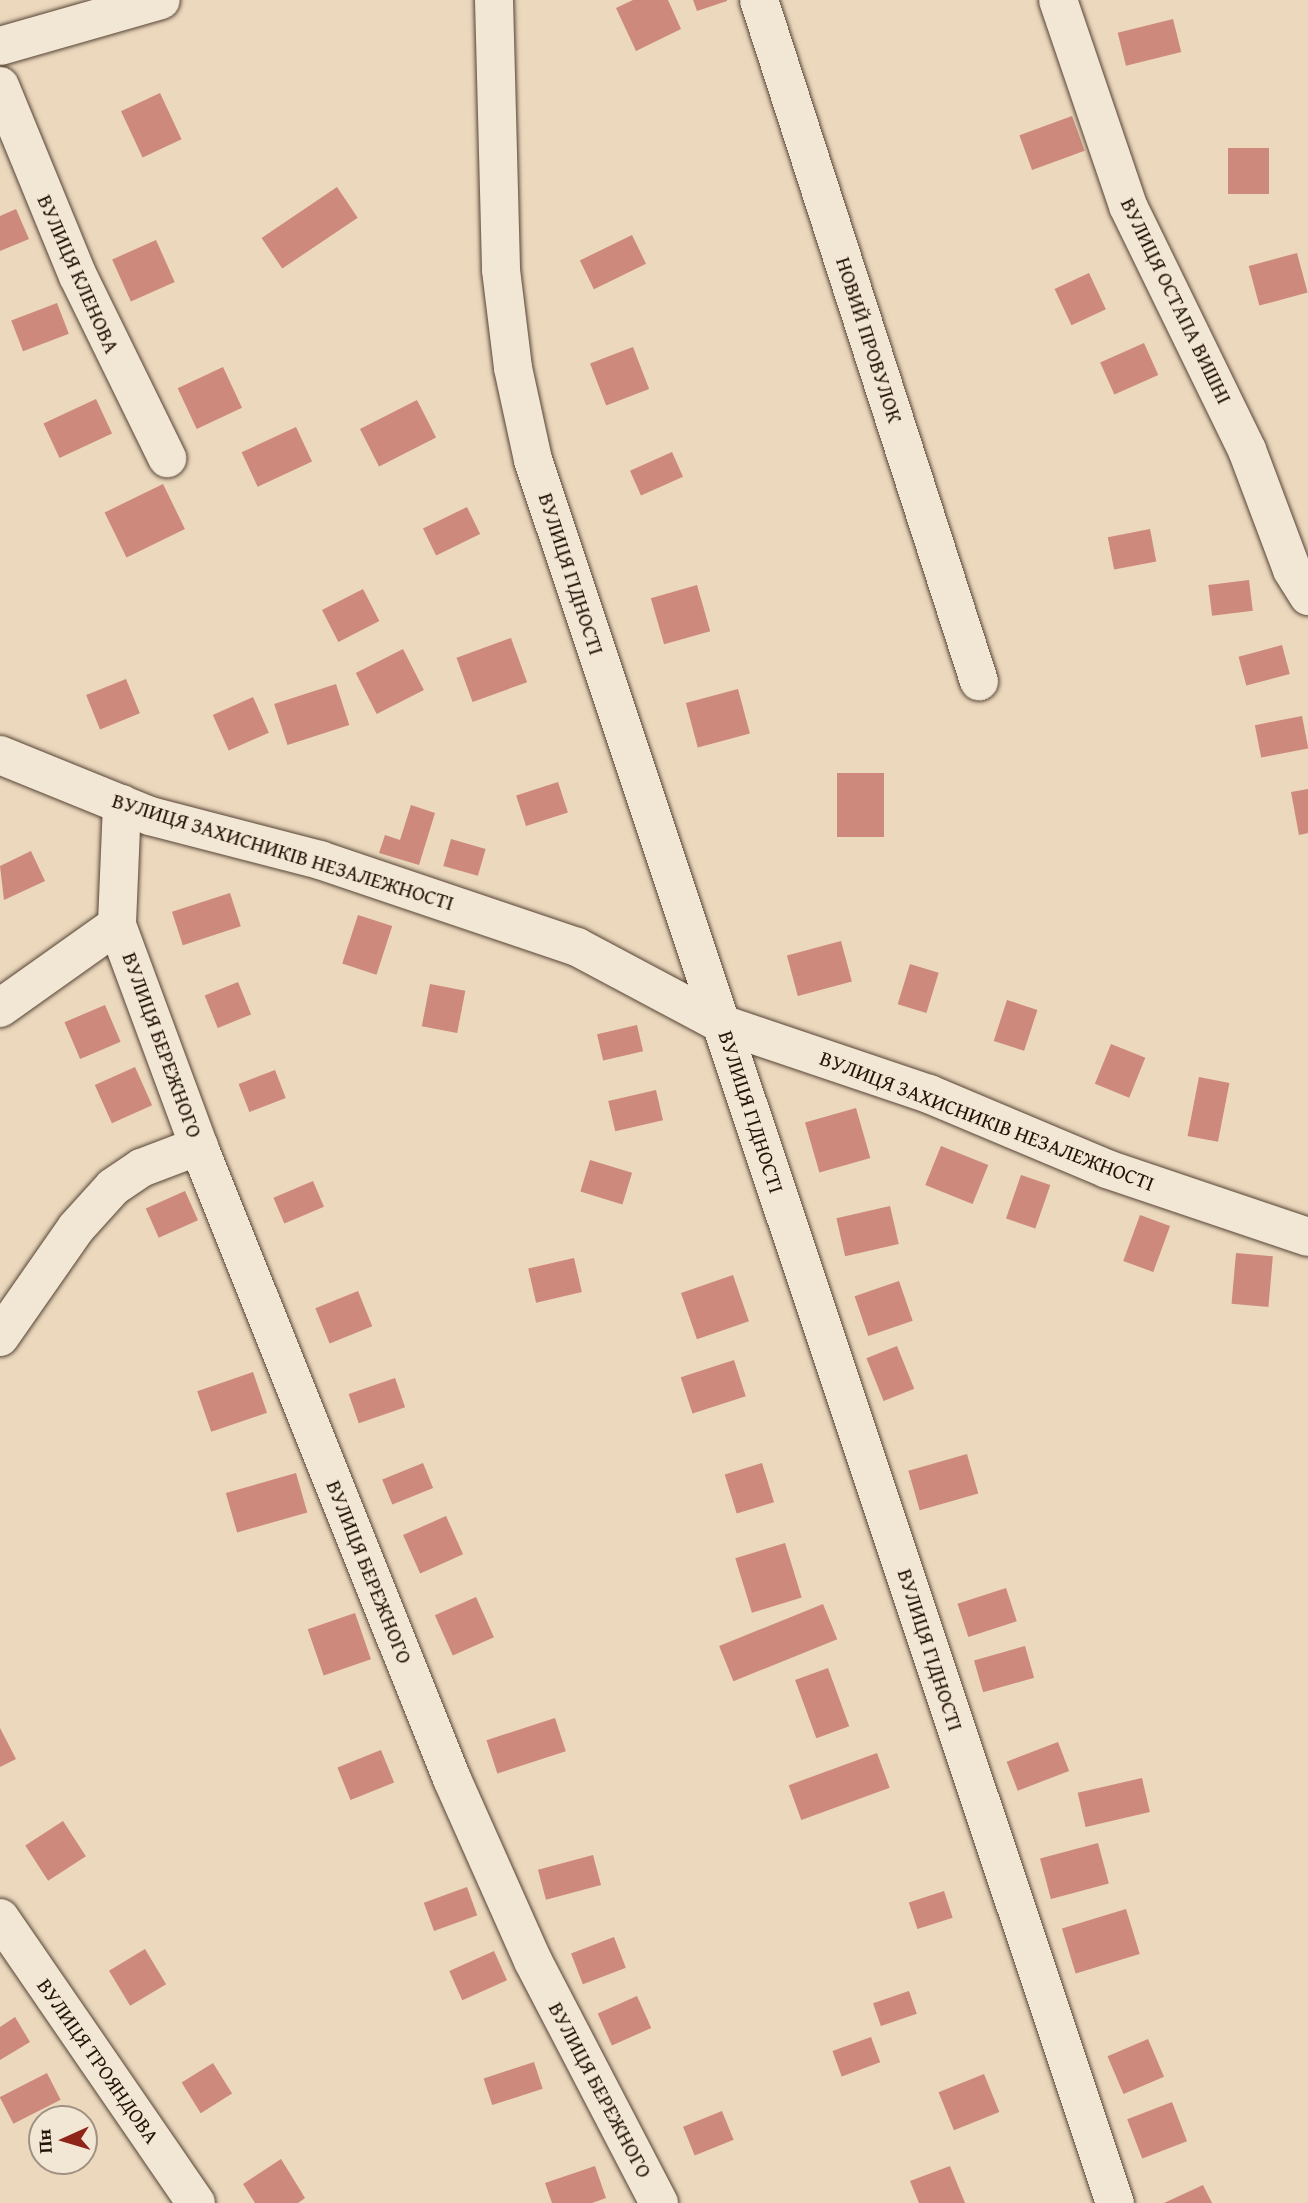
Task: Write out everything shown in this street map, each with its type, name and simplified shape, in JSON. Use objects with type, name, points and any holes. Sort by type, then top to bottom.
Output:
[{"type":"street","name":"ВУЛИЦЯ ГІДНОСТІ","points":[[494,0],[501,270],[513,368],[533,460],[1115,2203]]},
{"type":"street","name":"НОВИЙ ПРОВУЛОК","points":[[759,0],[979,681]]},
{"type":"street","name":"ВУЛИЦЯ ОСТАПА ВИШНІ","points":[[1058,0],[1128,206],[1247,450],[1292,570],[1308,596]]},
{"type":"street","points":[[0,46],[142,3]]},
{"type":"street","name":"ВУЛИЦЯ КЛЕНОВА","points":[[0,86],[78,276],[167,458]]},
{"type":"street","name":"ВУЛИЦЯ ЗАХИСНИКІВ НЕЗАЛЕЖНОСТІ","points":[[0,755],[150,816],[320,860],[577,947],[722,1024],[929,1094],[1107,1169],[1308,1237]]},
{"type":"street","name":"ВУЛИЦЯ БЕРЕЖНОГО","points":[[122,804],[117,925],[199,1146],[452,1779],[533,1961],[659,2203]]},
{"type":"street","name":"ВУЛИЦЯ БЕРЕЖНОГО","points":[[0,1008],[117,925]]},
{"type":"street","points":[[0,1337],[76,1228],[113,1187],[141,1168],[199,1146]]},
{"type":"street","name":"ВУЛИЦЯ ТРОЯНДОВА","points":[[0,1919],[196,2203]]},
{"type":"building","points":[[633,0],[668,0],[681,29],[636,51],[616,8]]},
{"type":"building","points":[[693,0],[727,0],[727,1],[697,11]]},
{"type":"building","points":[[1173,19],[1181,52],[1126,66],[1118,33]]},
{"type":"building","points":[[160,93],[182,139],[143,157],[121,111]]},
{"type":"building","points":[[1072,116],[1085,151],[1032,170],[1019,135]]},
{"type":"building","points":[[1228,148],[1269,148],[1269,194],[1228,194]]},
{"type":"building","points":[[337,187],[358,218],[282,269],[262,238]]},
{"type":"building","points":[[16,209],[29,239],[0,251],[0,216]]},
{"type":"building","points":[[632,235],[646,264],[594,289],[580,260]]},
{"type":"building","points":[[156,240],[175,282],[131,302],[112,260]]},
{"type":"building","points":[[1297,253],[1308,293],[1259,306],[1249,266]]},
{"type":"building","points":[[1089,273],[1106,309],[1071,325],[1055,289]]},
{"type":"building","points":[[57,303],[69,334],[23,351],[11,321]]},
{"type":"building","points":[[1144,343],[1158,375],[1114,394],[1100,363]]},
{"type":"building","points":[[633,347],[649,389],[606,405],[590,363]]},
{"type":"building","points":[[223,367],[242,408],[197,429],[178,388]]},
{"type":"building","points":[[96,399],[112,433],[59,458],[43,424]]},
{"type":"building","points":[[417,400],[436,437],[379,466],[360,429]]},
{"type":"building","points":[[296,427],[312,461],[258,487],[242,452]]},
{"type":"building","points":[[672,452],[683,477],[641,495],[630,471]]},
{"type":"building","points":[[163,484],[185,529],[126,557],[105,512]]},
{"type":"building","points":[[467,507],[480,534],[436,555],[423,528]]},
{"type":"building","points":[[1150,529],[1156,561],[1114,570],[1108,537]]},
{"type":"building","points":[[1249,580],[1253,611],[1212,616],[1208,585]]},
{"type":"building","points":[[697,585],[710,631],[664,644],[651,598]]},
{"type":"building","points":[[363,589],[379,621],[338,642],[322,610]]},
{"type":"building","points":[[511,638],[527,682],[473,702],[456,658]]},
{"type":"building","points":[[1282,645],[1290,674],[1246,686],[1239,657]]},
{"type":"building","points":[[403,649],[424,690],[377,714],[356,673]]},
{"type":"building","points":[[126,679],[140,713],[100,729],[86,695]]},
{"type":"building","points":[[336,684],[349,725],[287,745],[274,704]]},
{"type":"building","points":[[738,689],[750,733],[698,747],[686,703]]},
{"type":"building","points":[[253,697],[269,733],[229,751],[213,715]]},
{"type":"building","points":[[1302,716],[1308,748],[1261,758],[1255,725]]},
{"type":"building","points":[[837,773],[884,773],[884,837],[837,837]]},
{"type":"building","points":[[558,782],[568,812],[526,826],[516,796]]},
{"type":"building","points":[[1308,789],[1308,833],[1299,835],[1291,792]]},
{"type":"building","points":[[411,805],[435,813],[419,865],[379,853],[385,835],[400,840]]},
{"type":"building","points":[[451,839],[486,849],[478,876],[443,866]]},
{"type":"building","points":[[31,851],[45,881],[4,900],[0,866]]},
{"type":"building","points":[[230,893],[241,926],[183,945],[172,912]]},
{"type":"building","points":[[358,915],[392,926],[376,975],[342,964]]},
{"type":"building","points":[[841,941],[852,982],[798,996],[787,955]]},
{"type":"building","points":[[910,964],[939,973],[926,1013],[898,1004]]},
{"type":"building","points":[[238,982],[251,1014],[218,1028],[205,995]]},
{"type":"building","points":[[430,984],[465,991],[457,1033],[422,1026]]},
{"type":"building","points":[[1007,1000],[1037,1010],[1024,1051],[994,1041]]},
{"type":"building","points":[[105,1005],[121,1042],[80,1059],[64,1022]]},
{"type":"building","points":[[637,1025],[643,1051],[603,1061],[597,1034]]},
{"type":"building","points":[[1111,1044],[1145,1058],[1129,1098],[1095,1084]]},
{"type":"building","points":[[135,1067],[152,1105],[112,1123],[95,1085]]},
{"type":"building","points":[[275,1070],[286,1098],[249,1112],[239,1084]]},
{"type":"building","points":[[1199,1077],[1229,1083],[1218,1142],[1188,1136]]},
{"type":"building","points":[[656,1090],[663,1120],[615,1131],[608,1101]]},
{"type":"building","points":[[856,1108],[870,1158],[819,1173],[805,1123]]},
{"type":"building","points":[[941,1146],[988,1165],[973,1204],[925,1185]]},
{"type":"building","points":[[590,1160],[632,1173],[622,1204],[580,1192]]},
{"type":"building","points":[[1021,1175],[1050,1185],[1035,1229],[1006,1218]]},
{"type":"building","points":[[313,1181],[324,1207],[284,1224],[273,1198]]},
{"type":"building","points":[[185,1191],[198,1220],[159,1238],[146,1208]]},
{"type":"building","points":[[890,1206],[899,1244],[845,1256],[836,1218]]},
{"type":"building","points":[[1140,1215],[1170,1226],[1153,1272],[1123,1261]]},
{"type":"building","points":[[1236,1253],[1273,1256],[1268,1307],[1232,1304]]},
{"type":"building","points":[[574,1258],[582,1292],[536,1303],[528,1269]]},
{"type":"building","points":[[733,1275],[749,1321],[697,1339],[681,1293]]},
{"type":"building","points":[[899,1281],[913,1321],[868,1336],[855,1296]]},
{"type":"building","points":[[358,1291],[372,1326],[330,1343],[315,1308]]},
{"type":"building","points":[[897,1346],[914,1389],[884,1401],[866,1358]]},
{"type":"building","points":[[734,1360],[746,1396],[692,1413],[681,1377]]},
{"type":"building","points":[[253,1372],[267,1413],[211,1432],[197,1391]]},
{"type":"building","points":[[395,1378],[405,1407],[359,1423],[349,1394]]},
{"type":"building","points":[[967,1454],[978,1493],[920,1510],[908,1471]]},
{"type":"building","points":[[423,1463],[433,1488],[392,1505],[382,1479]]},
{"type":"building","points":[[762,1463],[774,1502],[737,1514],[725,1474]]},
{"type":"building","points":[[296,1473],[307,1512],[237,1533],[226,1493]]},
{"type":"building","points":[[446,1516],[463,1554],[420,1573],[403,1535]]},
{"type":"building","points":[[785,1543],[802,1598],[752,1613],[735,1558]]},
{"type":"building","points":[[1006,1588],[1017,1621],[968,1637],[957,1604]]},
{"type":"building","points":[[476,1597],[494,1637],[453,1655],[435,1615]]},
{"type":"building","points":[[823,1604],[837,1639],[733,1681],[719,1646]]},
{"type":"building","points":[[355,1613],[371,1659],[324,1676],[308,1629]]},
{"type":"building","points":[[1025,1646],[1034,1678],[983,1692],[974,1661]]},
{"type":"building","points":[[828,1668],[849,1726],[816,1738],[795,1680]]},
{"type":"building","points":[[555,1718],[566,1751],[497,1774],[487,1740]]},
{"type":"building","points":[[0,1728],[16,1759],[0,1767]]},
{"type":"building","points":[[1058,1742],[1069,1771],[1018,1791],[1007,1762]]},
{"type":"building","points":[[381,1750],[394,1782],[351,1800],[337,1768]]},
{"type":"building","points":[[877,1753],[890,1788],[801,1820],[789,1785]]},
{"type":"building","points":[[1142,1778],[1150,1812],[1086,1827],[1078,1793]]},
{"type":"building","points":[[63,1821],[86,1856],[48,1881],[25,1846]]},
{"type":"building","points":[[1098,1843],[1109,1884],[1051,1899],[1040,1859]]},
{"type":"building","points":[[593,1855],[601,1885],[546,1900],[538,1870]]},
{"type":"building","points":[[467,1887],[477,1915],[434,1931],[424,1903]]},
{"type":"building","points":[[944,1891],[953,1918],[917,1929],[909,1902]]},
{"type":"building","points":[[1126,1909],[1140,1954],[1076,1974],[1062,1929]]},
{"type":"building","points":[[614,1937],[626,1968],[583,1984],[571,1953]]},
{"type":"building","points":[[145,1949],[166,1984],[130,2006],[109,1971]]},
{"type":"building","points":[[494,1951],[507,1980],[462,2000],[449,1971]]},
{"type":"building","points":[[909,1991],[917,2014],[881,2026],[873,2003]]},
{"type":"building","points":[[637,1996],[651,2028],[612,2045],[598,2013]]},
{"type":"building","points":[[15,2017],[30,2042],[0,2060],[0,2027]]},
{"type":"building","points":[[871,2037],[880,2062],[842,2076],[832,2051]]},
{"type":"building","points":[[1148,2039],[1164,2077],[1124,2094],[1107,2056]]},
{"type":"building","points":[[534,2062],[543,2089],[492,2105],[484,2078]]},
{"type":"building","points":[[213,2063],[232,2094],[201,2113],[182,2083]]},
{"type":"building","points":[[47,2073],[61,2100],[50,2105],[28,2105],[28,2116],[13,2124],[0,2097]]},
{"type":"building","points":[[984,2074],[999,2112],[954,2130],[939,2092]]},
{"type":"building","points":[[1172,2102],[1187,2141],[1142,2158],[1127,2119]]},
{"type":"building","points":[[722,2111],[734,2140],[695,2155],[683,2127]]},
{"type":"building","points":[[281,2159],[305,2198],[298,2203],[255,2203],[243,2184]]},
{"type":"building","points":[[595,2166],[606,2198],[592,2203],[552,2203],[545,2183]]},
{"type":"building","points":[[950,2166],[965,2203],[919,2203],[910,2181]]},
{"type":"building","points":[[1203,2185],[1212,2203],[1164,2203]]}]
